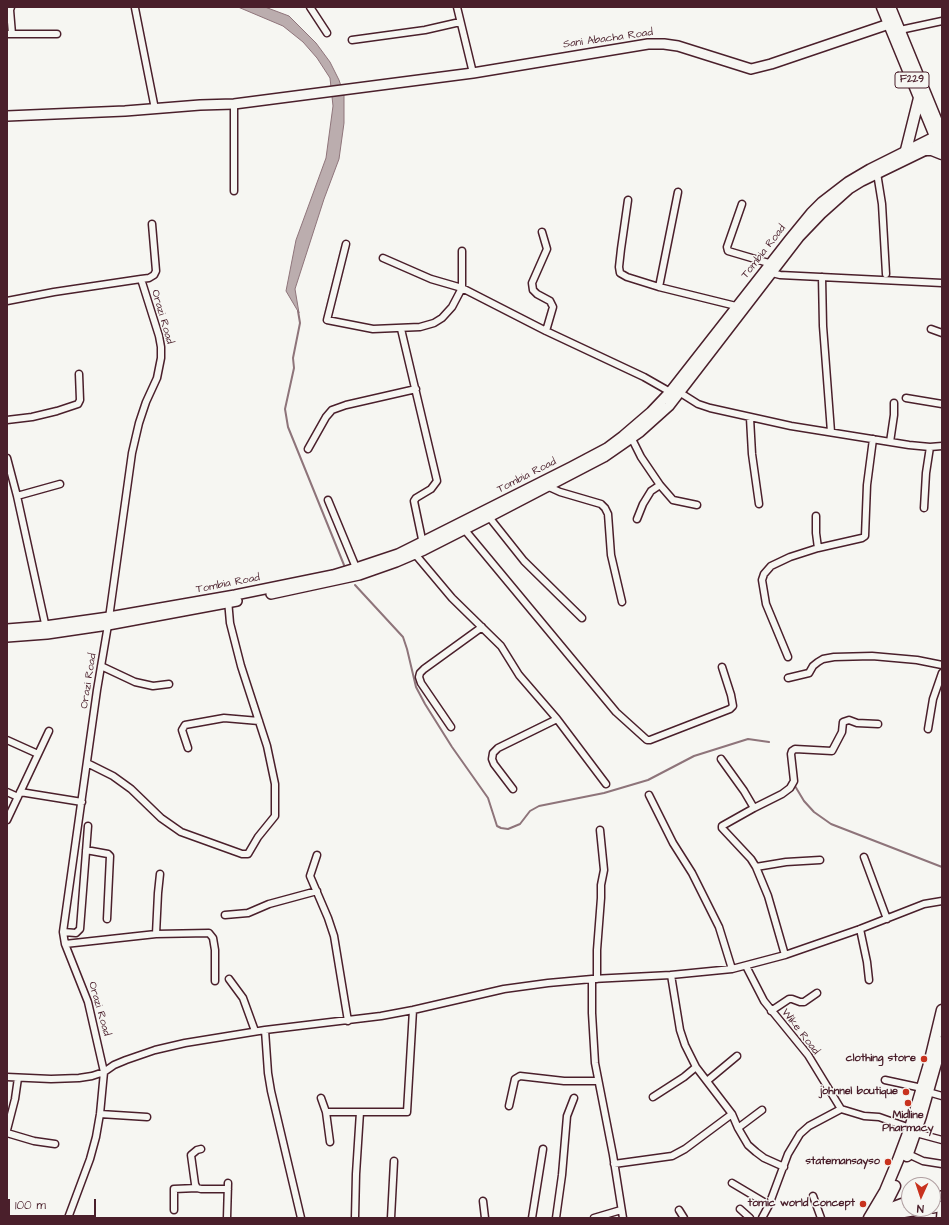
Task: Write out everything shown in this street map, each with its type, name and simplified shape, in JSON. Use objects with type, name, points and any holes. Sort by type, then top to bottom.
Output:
[{"type":"main road","name":"F229","points":[[882,7],[918,98],[940,143]]},
{"type":"main road","name":"F229","points":[[890,7],[900,30],[940,143]]},
{"type":"main road","name":"Sani Abacha Road","points":[[7,116],[234,104],[473,73],[648,44],[678,46],[751,69],[889,24]]},
{"type":"main road","points":[[906,150],[918,98]]},
{"type":"main road","points":[[926,150],[932,150],[940,143]]},
{"type":"main road","name":"Tombia Road","points":[[7,638],[46,630],[108,621],[228,600],[333,575],[358,572],[420,549],[464,529],[604,457],[632,439],[660,414],[742,307],[811,213],[834,191],[870,168],[906,150],[940,143]]},
{"type":"main road","name":"Tombia Road","points":[[771,268],[825,210],[849,190],[877,173],[926,150]]},
{"type":"main road","name":"Tombia Road","points":[[358,572],[398,554],[420,549],[607,448],[676,394]]},
{"type":"main road","name":"Tombia Road","points":[[7,630],[46,630]]},
{"type":"main road","points":[[925,1090],[942,1010]]},
{"type":"main road","points":[[890,1189],[908,1154],[913,1130],[925,1090],[942,1046]]},
{"type":"main road","points":[[883,1211],[898,1160],[913,1130]]},
{"type":"main road","points":[[890,1189],[901,1198]]},
{"type":"main road","points":[[869,1218],[901,1204]]},
{"type":"main road","points":[[883,1211],[901,1213]]},
{"type":"street","points":[[11,7],[9,34],[57,34]]},
{"type":"street","points":[[310,7],[327,33]]},
{"type":"street","points":[[457,7],[473,73]]},
{"type":"street","points":[[135,8],[155,109]]},
{"type":"street","points":[[900,30],[942,21]]},
{"type":"street","points":[[352,40],[425,30],[460,22]]},
{"type":"street","points":[[234,104],[234,191]]},
{"type":"street","points":[[877,173],[882,204],[886,274]]},
{"type":"street","points":[[659,287],[678,192]]},
{"type":"street","points":[[628,200],[621,248],[619,267],[620,273],[627,277],[659,287],[742,307]]},
{"type":"street","points":[[742,204],[727,247],[728,251],[771,268],[780,275],[942,283]]},
{"type":"street","points":[[141,279],[149,278],[154,275],[156,271],[152,224]]},
{"type":"street","points":[[542,232],[547,249],[532,283],[533,290],[550,301],[553,307],[546,331]]},
{"type":"street","points":[[346,244],[327,320],[373,329],[420,327],[434,323],[442,318],[452,307],[462,288],[462,251]]},
{"type":"street","points":[[383,258],[431,279],[462,288],[546,331],[644,376],[676,394],[698,404],[750,418],[791,426],[890,442],[930,447],[942,446]]},
{"type":"street","points":[[822,277],[823,326],[831,432]]},
{"type":"street","name":"Orazi Road","points":[[7,301],[54,292],[141,279],[159,336],[161,358],[157,378],[146,402],[132,452],[63,932],[65,944],[88,1002],[104,1072],[100,1114],[96,1136],[90,1158],[68,1218]]},
{"type":"street","points":[[401,328],[437,482],[431,489],[414,501],[420,549],[452,598],[501,646],[519,675],[557,719],[606,784]]},
{"type":"street","points":[[931,329],[942,333]]},
{"type":"street","points":[[7,420],[57,412],[78,404],[80,400],[79,374]]},
{"type":"street","points":[[308,449],[326,417],[332,410],[346,405],[416,390]]},
{"type":"street","points":[[906,398],[942,404]]},
{"type":"street","points":[[890,442],[894,415],[894,403]]},
{"type":"street","points":[[750,418],[752,454],[759,504]]},
{"type":"street","points":[[632,439],[640,457],[673,500],[697,505]]},
{"type":"street","points":[[788,658],[766,604],[762,580],[764,574],[771,566],[790,557],[865,536],[867,485],[873,439]]},
{"type":"street","points":[[924,508],[930,447]]},
{"type":"street","points":[[7,458],[17,496],[46,630]]},
{"type":"street","points":[[17,496],[60,484]]},
{"type":"street","points":[[637,520],[643,504],[651,491],[660,485]]},
{"type":"street","points":[[549,486],[560,492],[601,504],[605,508],[608,514],[611,555],[622,602]]},
{"type":"street","points":[[328,500],[358,572]]},
{"type":"street","points":[[816,516],[818,548]]},
{"type":"street","points":[[489,517],[524,561],[582,618]]},
{"type":"street","points":[[464,529],[616,712],[647,740],[730,709],[733,706],[731,695],[722,667]]},
{"type":"street","points":[[87,764],[113,776],[161,818],[181,832],[242,854],[248,854],[275,816],[275,784],[272,768],[241,666],[230,623],[228,600]]},
{"type":"street","points":[[451,727],[418,677],[424,669],[482,627]]},
{"type":"street","points":[[788,678],[809,674],[813,666],[818,662],[823,659],[834,657],[872,656],[917,660],[942,665]]},
{"type":"street","points":[[101,666],[135,682],[153,686],[169,684]]},
{"type":"street","points":[[928,729],[933,699],[942,673]]},
{"type":"street","points":[[188,748],[182,730],[185,725],[224,718],[258,721]]},
{"type":"street","points":[[513,789],[494,764],[492,759],[493,753],[498,748],[557,719]]},
{"type":"street","points":[[785,955],[768,896],[756,867],[751,859],[722,827],[754,808],[782,794],[790,788],[794,781],[791,754],[795,749],[832,751],[842,732],[843,722],[849,720],[857,723],[878,724]]},
{"type":"street","points":[[7,820],[49,731]]},
{"type":"street","points":[[7,740],[38,754]]},
{"type":"street","points":[[721,760],[744,791],[754,808]]},
{"type":"street","points":[[7,792],[82,802]]},
{"type":"street","points":[[649,795],[673,843],[692,873],[719,927],[732,969]]},
{"type":"street","points":[[63,932],[76,933],[80,929],[88,826]]},
{"type":"street","points":[[600,830],[604,870],[601,885],[593,1038],[598,1081],[623,1218]]},
{"type":"street","points":[[86,850],[108,854],[110,856],[107,919]]},
{"type":"street","points":[[317,855],[310,876],[334,936],[348,1021]]},
{"type":"street","points":[[864,857],[887,918]]},
{"type":"street","points":[[756,867],[786,862],[820,860]]},
{"type":"street","points":[[156,934],[160,874]]},
{"type":"street","points":[[225,915],[248,913],[269,904],[316,890]]},
{"type":"street","points":[[7,1076],[18,1078],[79,1078],[92,1076],[104,1072],[114,1065],[155,1050],[185,1043],[255,1031],[348,1021],[414,1010],[504,990],[548,983],[671,975],[732,969],[785,955],[860,929],[924,904],[942,901]]},
{"type":"street","points":[[860,929],[869,980]]},
{"type":"street","points":[[65,944],[156,934],[205,932],[211,934],[213,938],[215,950],[215,981]]},
{"type":"street","name":"Wike Road","points":[[746,966],[760,996],[808,1056],[841,1109]]},
{"type":"street","points":[[671,975],[680,1030],[685,1045],[696,1067],[732,1114],[748,1145],[764,1158],[784,1167]]},
{"type":"street","points":[[229,979],[243,998],[255,1031]]},
{"type":"street","points":[[771,1011],[789,999],[804,1002],[818,993]]},
{"type":"street","points":[[326,1112],[406,1112],[414,1010]]},
{"type":"street","points":[[265,1030],[268,1073],[301,1218]]},
{"type":"street","points":[[707,1081],[738,1056]]},
{"type":"street","points":[[652,1097],[684,1077],[696,1067]]},
{"type":"street","points":[[509,1106],[515,1079],[520,1076],[564,1081],[598,1081]]},
{"type":"street","points":[[18,1078],[15,1099],[7,1131],[34,1141],[55,1144]]},
{"type":"street","points":[[885,1080],[942,1096]]},
{"type":"street","points":[[321,1098],[326,1112],[330,1142]]},
{"type":"street","points":[[556,1218],[562,1175],[567,1116],[574,1098]]},
{"type":"street","points":[[762,1218],[769,1205],[788,1154],[804,1130],[841,1109],[864,1116],[879,1117],[942,1140]]},
{"type":"street","points":[[738,1128],[762,1110]]},
{"type":"street","points":[[355,1218],[356,1168],[360,1112]]},
{"type":"street","points":[[100,1114],[147,1117]]},
{"type":"street","points":[[614,1164],[672,1156],[685,1149],[732,1114]]},
{"type":"street","points":[[197,1188],[195,1184],[191,1155],[197,1150],[201,1149]]},
{"type":"street","points":[[532,1218],[543,1149]]},
{"type":"street","points":[[908,1154],[923,1161],[942,1164]]},
{"type":"street","points":[[391,1218],[394,1161]]},
{"type":"street","points":[[732,1183],[769,1205]]},
{"type":"street","points":[[174,1210],[174,1189],[201,1189],[228,1186],[227,1218]]},
{"type":"street","points":[[812,1196],[820,1218]]},
{"type":"street","points":[[483,1201],[485,1218]]},
{"type":"street","points":[[740,1209],[750,1218]]},
{"type":"street","points":[[594,1218],[621,1210]]},
{"type":"street","points":[[679,1210],[684,1218]]},
{"type":"shaded area","points":[[238,7],[265,7],[289,16],[316,43],[330,62],[339,80],[344,95],[344,123],[339,159],[324,199],[295,289],[299,313],[286,291],[296,240],[326,158],[333,106],[330,78],[317,58],[303,42],[283,26]]},
{"type":"waterway","points":[[298,311],[300,323],[293,358],[294,368],[285,409],[288,427],[344,565]]},
{"type":"waterway","points":[[355,585],[403,637],[416,687],[452,747],[488,798],[497,826],[501,828],[508,829],[520,824],[530,811],[539,806],[604,793],[648,780],[694,756],[748,739],[769,742]]},
{"type":"waterway","points":[[795,786],[804,801],[814,812],[831,824],[942,867]]},
{"type":"place","name":"clothing store","points":[[924,1059]]},
{"type":"place","name":"johnnel boutique","points":[[906,1092]]},
{"type":"place","name":"Midline Pharmacy","points":[[908,1103]]},
{"type":"place","name":"statemansayso","points":[[888,1162]]},
{"type":"place","name":"tomic world concept","points":[[863,1204]]}]
